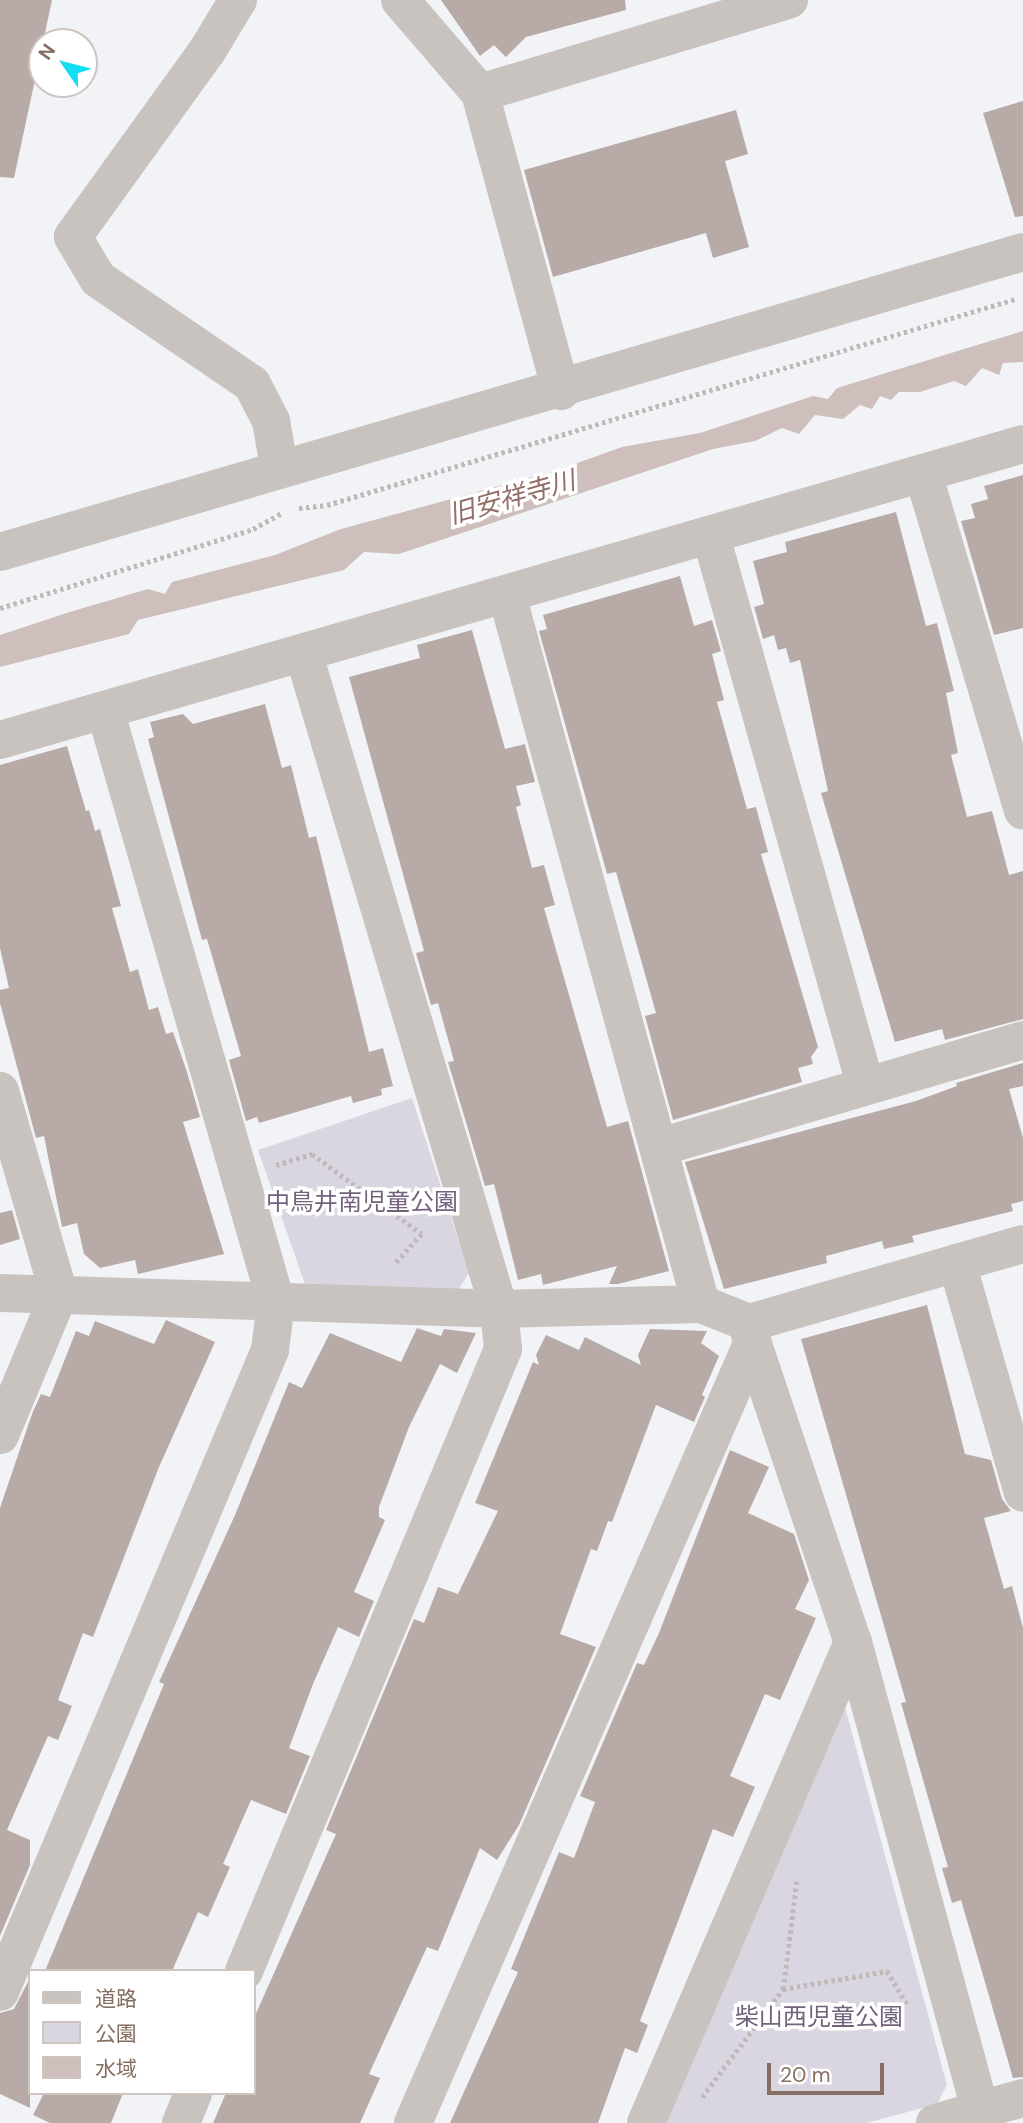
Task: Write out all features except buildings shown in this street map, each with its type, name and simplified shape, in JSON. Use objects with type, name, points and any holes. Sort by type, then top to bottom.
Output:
[{"type":"street","points":[[238,0],[207,51],[73,237],[98,279],[252,384],[271,421],[279,467]]},
{"type":"street","points":[[400,0],[480,93],[561,391]]},
{"type":"street","points":[[480,93],[694,12],[789,0]]},
{"type":"street","points":[[0,552],[279,467],[561,391],[1023,252]]},
{"type":"street","points":[[0,740],[106,713],[1023,444]]},
{"type":"street","points":[[923,473],[1023,811]]},
{"type":"street","points":[[711,536],[865,1084]]},
{"type":"street","points":[[507,595],[701,1304]]},
{"type":"street","points":[[245,1969],[503,1349],[499,1308],[304,654]]},
{"type":"street","points":[[0,1992],[270,1350],[276,1302],[106,713]]},
{"type":"street","points":[[660,1147],[865,1084],[1023,1040]]},
{"type":"street","points":[[0,1091],[59,1294],[0,1435]]},
{"type":"street","points":[[413,2123],[750,1334],[957,1263],[1023,1244]]},
{"type":"street","points":[[957,1263],[1023,1493]]},
{"type":"street","points":[[0,1293],[499,1308],[701,1304],[750,1334],[853,1642],[982,2117]]},
{"type":"street","points":[[649,2115],[853,1642]]},
{"type":"street","points":[[181,2123],[192,2095]]},
{"type":"street","points":[[936,2123],[982,2117],[1023,2098]]},
{"type":"path","points":[[0,608],[253,529],[291,508],[327,505],[1023,296]]},
{"type":"path","points":[[273,1166],[312,1154],[422,1234],[360,1304]]},
{"type":"path","points":[[649,2115],[690,2113],[783,1989],[797,1873]]},
{"type":"path","points":[[783,1989],[887,1971],[923,2030],[956,2021]]},
{"type":"green space","name":"中鳥井南児童公園","points":[[412,1098],[469,1273],[458,1290],[305,1284],[258,1150]]},
{"type":"green space","name":"柴山西児童公園","points":[[845,1707],[947,2085],[937,2104],[867,2123],[659,2123]]},
{"type":"water","name":"旧安祥寺川","points":[[1023,331],[1023,362],[1003,363],[999,375],[982,368],[966,386],[954,381],[920,392],[899,392],[891,400],[880,396],[872,409],[860,405],[843,419],[815,415],[799,434],[782,428],[755,441],[713,449],[399,554],[364,552],[344,570],[138,620],[129,634],[0,667],[0,635],[73,611],[148,589],[165,594],[172,582],[275,555],[341,529],[558,470],[622,447],[700,433],[813,396],[828,399],[837,388]]}]
